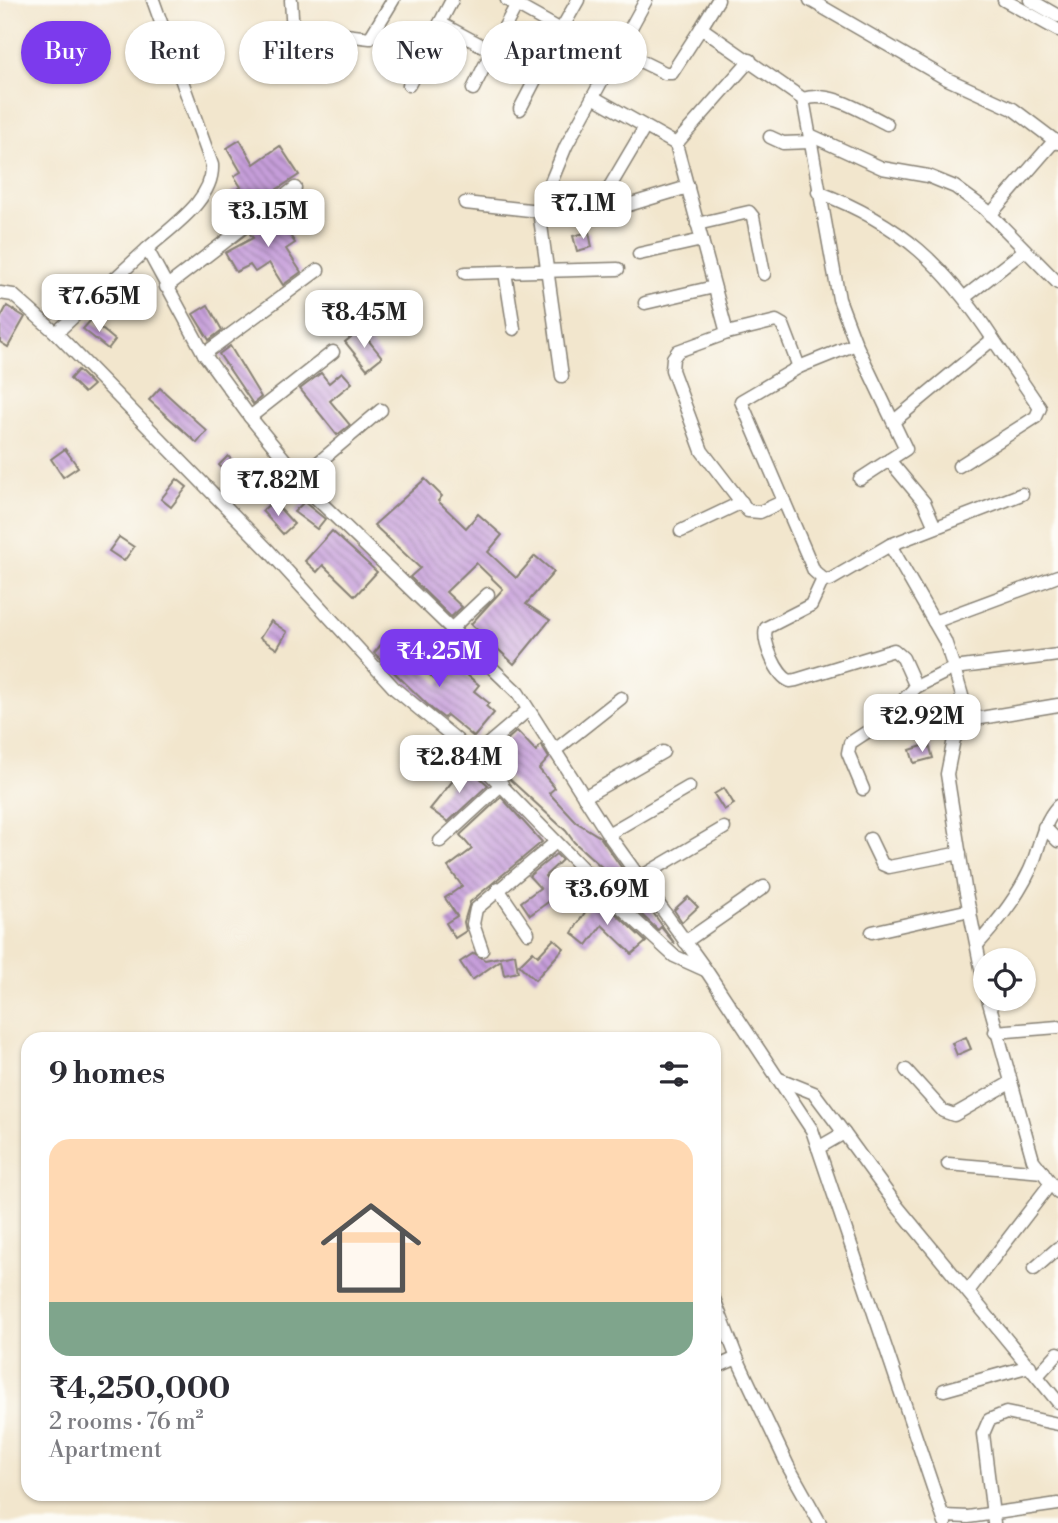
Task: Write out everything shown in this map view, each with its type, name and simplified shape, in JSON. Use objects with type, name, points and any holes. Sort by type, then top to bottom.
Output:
[{"type":"street","points":[[56,333],[205,195],[213,179],[212,165],[153,0]]},
{"type":"street","points":[[291,0],[292,21]]},
{"type":"street","points":[[358,37],[369,38],[393,0]]},
{"type":"street","points":[[441,21],[452,0]]},
{"type":"street","points":[[566,21],[578,0]]},
{"type":"street","points":[[634,21],[646,0]]},
{"type":"street","points":[[647,66],[672,73],[718,0]]},
{"type":"street","points":[[810,0],[945,78],[1013,109],[1056,141],[990,215]]},
{"type":"street","points":[[1004,0],[1058,30]]},
{"type":"street","points":[[1030,0],[1058,16]]},
{"type":"street","points":[[505,21],[514,2],[546,21]]},
{"type":"street","points":[[701,28],[803,99],[835,284],[856,344],[906,449],[860,479]]},
{"type":"street","points":[[676,144],[750,60]]},
{"type":"street","points":[[473,89],[481,73]]},
{"type":"street","points":[[520,110],[533,84]]},
{"type":"street","points":[[562,376],[545,271],[539,211],[566,146],[600,84]]},
{"type":"street","points":[[803,99],[816,95],[829,97],[887,124]]},
{"type":"street","points":[[593,97],[676,144],[727,333]]},
{"type":"street","points":[[609,188],[645,127]]},
{"type":"street","points":[[770,138],[783,143],[811,139],[882,168],[928,176],[955,187],[990,215],[1058,283]]},
{"type":"street","points":[[615,209],[688,187]]},
{"type":"street","points":[[166,287],[295,188]]},
{"type":"street","points":[[818,192],[856,207],[907,240],[947,274],[1040,408],[1036,417],[959,466]]},
{"type":"street","points":[[466,203],[539,211]]},
{"type":"street","points":[[697,224],[749,212],[753,217],[764,274]]},
{"type":"street","points":[[639,254],[702,240]]},
{"type":"street","points":[[147,249],[204,354],[250,418],[300,478],[518,694],[608,834],[706,970],[812,1130],[945,1519],[994,1518],[1058,1504]]},
{"type":"street","points":[[965,297],[1024,250]]},
{"type":"street","points":[[465,273],[618,269]]},
{"type":"street","points":[[204,354],[318,270]]},
{"type":"street","points":[[505,272],[514,329]]},
{"type":"street","points":[[645,303],[714,287]]},
{"type":"street","points":[[0,293],[13,295],[56,333],[269,551],[395,689],[474,756],[556,842],[674,956],[706,970]]},
{"type":"street","points":[[785,501],[754,514],[742,502],[702,451],[671,370],[673,358],[678,351],[727,333],[776,321],[783,325],[799,367]]},
{"type":"street","points":[[894,421],[993,339]]},
{"type":"street","points":[[856,344],[799,367],[741,401],[814,571],[823,579],[830,580],[890,545],[1022,494]]},
{"type":"street","points":[[250,418],[333,352]]},
{"type":"street","points":[[300,478],[381,410]]},
{"type":"street","points":[[889,460],[924,502],[935,527]]},
{"type":"street","points":[[681,531],[742,502]]},
{"type":"street","points":[[890,545],[934,622],[954,668],[969,720]]},
{"type":"street","points":[[934,622],[1058,576]]},
{"type":"street","points":[[823,579],[811,605],[769,623],[764,632],[782,676],[790,681],[796,680],[894,650],[902,658],[916,687]]},
{"type":"street","points":[[451,629],[488,594]]},
{"type":"street","points":[[863,789],[848,753],[850,743],[882,722],[916,687],[954,668],[1058,655]]},
{"type":"street","points":[[554,751],[621,698]]},
{"type":"street","points":[[977,948],[947,774],[954,739],[969,720],[1058,705]]},
{"type":"street","points":[[474,756],[528,709]]},
{"type":"street","points":[[584,797],[663,752]]},
{"type":"street","points":[[439,841],[502,784]]},
{"type":"street","points":[[608,834],[689,787]]},
{"type":"street","points":[[976,945],[999,920],[1030,869],[1044,827],[1058,806]]},
{"type":"street","points":[[1044,827],[1058,841]]},
{"type":"street","points":[[639,878],[724,828]]},
{"type":"street","points":[[870,839],[882,864],[888,867],[960,853]]},
{"type":"street","points":[[482,950],[474,916],[481,902],[556,842]]},
{"type":"street","points":[[685,942],[764,887]]},
{"type":"street","points":[[498,889],[528,933]]},
{"type":"street","points":[[872,932],[970,910]]},
{"type":"street","points":[[991,1011],[1033,1160],[1051,1182]]},
{"type":"street","points":[[995,1032],[1058,1027]]},
{"type":"street","points":[[906,1070],[943,1111],[954,1115],[1010,1083]]},
{"type":"street","points":[[777,1078],[814,1093],[897,1206],[969,1290],[1058,1402]]},
{"type":"street","points":[[818,1148],[844,1133]]},
{"type":"street","points":[[948,1164],[1051,1182]]},
{"type":"street","points":[[969,1290],[1051,1182]]},
{"type":"street","points":[[1034,1269],[1055,1256]]},
{"type":"street","points":[[721,1317],[737,1358],[788,1466],[820,1523]]},
{"type":"street","points":[[944,1390],[1033,1371],[1058,1353]]},
{"type":"street","points":[[721,1365],[737,1358]]},
{"type":"street","points":[[994,1518],[983,1434],[989,1420],[995,1415],[1006,1413],[1058,1424]]},
{"type":"building","points":[[240,140],[254,164],[280,146],[299,175],[231,219],[219,201],[241,187],[234,176],[241,172],[227,148]]},
{"type":"building","points":[[281,210],[295,230],[289,234],[295,243],[286,249],[301,272],[283,285],[269,263],[255,272],[250,265],[236,272],[225,253],[253,238],[250,234]]},
{"type":"building","points":[[589,232],[592,247],[577,251],[573,236]]},
{"type":"building","points":[[208,305],[222,330],[209,340],[193,314]]},
{"type":"building","points":[[7,306],[25,317],[8,347],[0,342],[0,319]]},
{"type":"building","points":[[91,320],[115,340],[108,349],[83,329]]},
{"type":"building","points":[[360,330],[382,357],[367,369],[345,342]]},
{"type":"building","points":[[230,346],[261,397],[253,404],[219,354]]},
{"type":"building","points":[[78,370],[93,385],[84,393],[70,379]]},
{"type":"building","points":[[342,372],[352,383],[330,401],[350,425],[337,435],[300,389],[321,373],[329,383]]},
{"type":"building","points":[[160,388],[207,431],[197,443],[149,400]]},
{"type":"building","points":[[65,449],[78,467],[63,477],[51,459]]},
{"type":"building","points":[[228,456],[249,479],[239,487],[219,465]]},
{"type":"building","points":[[177,479],[187,487],[171,507],[161,499]]},
{"type":"building","points":[[425,479],[442,496],[438,501],[466,528],[478,514],[502,535],[488,552],[516,578],[535,556],[554,572],[526,604],[550,620],[514,664],[471,624],[503,589],[476,563],[446,592],[462,607],[451,617],[410,577],[420,568],[374,525]]},
{"type":"building","points":[[273,501],[294,524],[283,534],[262,511]]},
{"type":"building","points":[[304,502],[325,519],[317,529],[294,512]]},
{"type":"building","points":[[332,531],[377,572],[355,596],[323,565],[317,572],[305,561]]},
{"type":"building","points":[[119,537],[134,547],[124,561],[109,551]]},
{"type":"building","points":[[271,621],[287,632],[277,649],[260,638]]},
{"type":"building","points":[[389,635],[439,684],[455,665],[479,685],[474,691],[489,703],[486,706],[494,713],[474,737],[447,715],[444,718],[432,709],[374,653]]},
{"type":"building","points":[[517,731],[536,751],[541,745],[549,758],[539,769],[555,788],[549,793],[576,822],[600,837],[675,944],[661,927],[658,930],[625,899],[628,895],[607,868],[605,870],[574,842],[566,831],[492,763],[505,749],[501,745]]},
{"type":"building","points":[[929,744],[933,758],[914,763],[910,750]]},
{"type":"building","points":[[469,768],[488,785],[448,822],[430,809],[455,778],[457,780]]},
{"type":"building","points":[[724,788],[734,804],[724,810],[714,794]]},
{"type":"building","points":[[501,797],[542,842],[470,902],[464,922],[466,931],[455,938],[446,923],[457,916],[445,898],[462,886],[448,867],[472,849],[460,835]]},
{"type":"building","points":[[556,854],[562,860],[545,876],[567,902],[559,909],[551,900],[530,915],[521,902],[540,888],[529,876]]},
{"type":"building","points":[[688,897],[698,907],[682,922],[674,910]]},
{"type":"building","points":[[599,898],[646,942],[632,954],[602,925],[587,945],[572,933],[587,909]]},
{"type":"building","points":[[554,939],[564,948],[535,980],[519,965],[533,951],[538,956]]},
{"type":"building","points":[[474,953],[485,960],[515,954],[518,972],[504,975],[501,960],[472,980],[460,962]]},
{"type":"building","points":[[966,1037],[971,1049],[957,1055],[952,1043]]}]
